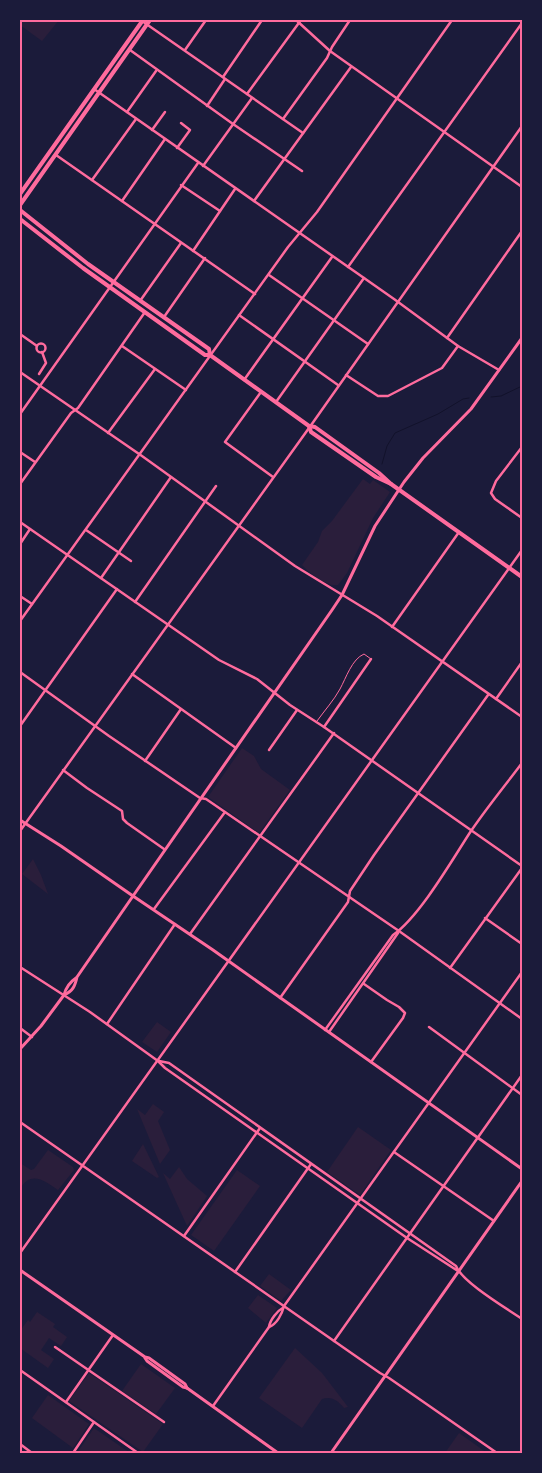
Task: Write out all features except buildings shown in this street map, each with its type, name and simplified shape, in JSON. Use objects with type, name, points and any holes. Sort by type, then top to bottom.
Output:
[{"type":"main road","points":[[20,194],[143,20]]},
{"type":"main road","points":[[20,205],[149,22]]},
{"type":"main road","points":[[20,210],[114,282],[209,349],[210,355]]},
{"type":"main road","points":[[20,219],[110,288],[205,355],[210,355],[309,426],[311,432],[376,477],[391,484],[522,576]]},
{"type":"street","points":[[143,20],[149,22],[185,50],[303,133]]},
{"type":"street","points":[[185,50],[206,20]]},
{"type":"street","points":[[207,106],[262,20]]},
{"type":"street","points":[[283,119],[327,58],[350,20]]},
{"type":"street","points":[[20,621],[210,355],[317,212],[452,20]]},
{"type":"street","points":[[247,94],[299,21],[330,51],[522,187]]},
{"type":"street","points":[[348,267],[522,23]]},
{"type":"street","points":[[130,50],[302,171]]},
{"type":"street","points":[[254,202],[351,66]]},
{"type":"street","points":[[127,112],[156,70]]},
{"type":"street","points":[[94,89],[458,346],[499,370]]},
{"type":"street","points":[[203,166],[252,98]]},
{"type":"street","points":[[152,130],[165,112]]},
{"type":"street","points":[[92,180],[136,119]]},
{"type":"street","points":[[177,148],[190,130],[181,122]]},
{"type":"street","points":[[20,831],[522,126]]},
{"type":"street","points":[[122,201],[165,139]]},
{"type":"street","points":[[56,155],[255,294]]},
{"type":"street","points":[[20,414],[198,163]]},
{"type":"street","points":[[182,185],[220,211]]},
{"type":"street","points":[[193,251],[235,188]]},
{"type":"street","points":[[447,338],[522,231]]},
{"type":"street","points":[[140,301],[181,242]]},
{"type":"street","points":[[244,380],[332,256]]},
{"type":"street","points":[[164,318],[205,258]]},
{"type":"street","points":[[269,275],[368,344]]},
{"type":"street","points":[[276,402],[364,278]]},
{"type":"street","points":[[20,484],[145,312]]},
{"type":"street","points":[[240,315],[339,385]]},
{"type":"street","points":[[20,334],[37,346],[38,351],[42,352],[46,363],[39,374]]},
{"type":"street","points":[[20,1049],[64,995],[75,986],[77,977],[164,849],[342,595],[375,526],[399,489],[423,458],[471,410],[522,338]]},
{"type":"street","points":[[37,346],[41,344],[44,346],[45,350],[42,352]]},
{"type":"street","points":[[122,346],[186,390]]},
{"type":"street","points":[[346,375],[378,396],[388,396],[442,368],[458,346]]},
{"type":"street","points":[[108,433],[155,369]]},
{"type":"street","points":[[20,372],[140,454],[310,576],[377,616],[522,717]]},
{"type":"street","points":[[261,392],[225,442],[273,477]]},
{"type":"street","points":[[522,447],[496,482],[491,493],[522,518]]},
{"type":"street","points":[[20,452],[35,462]]},
{"type":"street","points":[[101,578],[171,477]]},
{"type":"street","points":[[135,602],[216,486]]},
{"type":"street","points":[[20,522],[219,660],[252,676],[297,710],[324,726],[522,867],[450,968]]},
{"type":"street","points":[[20,544],[30,529]]},
{"type":"street","points":[[86,530],[131,561]]},
{"type":"street","points":[[392,627],[459,532]]},
{"type":"street","points":[[20,1253],[522,550]]},
{"type":"street","points":[[20,726],[117,589]]},
{"type":"street","points":[[20,596],[32,604]]},
{"type":"street","points":[[324,726],[371,659]]},
{"type":"street","points":[[496,699],[522,662]]},
{"type":"street","points":[[20,672],[145,761],[200,798],[206,799],[399,931],[522,1019]]},
{"type":"street","points":[[132,674],[236,748]]},
{"type":"street","points":[[280,998],[348,902],[350,891],[489,694]]},
{"type":"street","points":[[145,761],[181,708]]},
{"type":"street","points":[[269,750],[297,710]]},
{"type":"street","points":[[20,716],[25,720]]},
{"type":"street","points":[[190,934],[334,733]]},
{"type":"street","points":[[329,1032],[399,931],[417,910],[471,830],[522,763]]},
{"type":"street","points":[[63,770],[122,811],[127,823],[164,849]]},
{"type":"street","points":[[154,909],[225,812]]},
{"type":"street","points":[[20,820],[228,960],[522,1169]]},
{"type":"street","points":[[486,918],[522,944]]},
{"type":"street","points":[[107,1024],[176,924]]},
{"type":"street","points":[[325,1030],[393,935],[399,931]]},
{"type":"street","points":[[20,967],[107,1024],[184,1081],[407,1238],[458,1271],[467,1280],[522,1318]]},
{"type":"street","points":[[213,1406],[269,1327],[273,1326],[284,1306],[498,1003],[522,972]]},
{"type":"street","points":[[360,981],[400,1007],[405,1013],[371,1062]]},
{"type":"street","points":[[429,1027],[522,1095]]},
{"type":"street","points":[[20,1028],[32,1036]]},
{"type":"street","points":[[158,1061],[169,1063],[456,1266],[458,1271]]},
{"type":"street","points":[[184,1081],[186,1075]]},
{"type":"street","points":[[334,1341],[522,1075]]},
{"type":"street","points":[[208,1098],[212,1094]]},
{"type":"street","points":[[20,1122],[498,1453]]},
{"type":"street","points":[[184,1236],[260,1128]]},
{"type":"street","points":[[394,1152],[494,1221]]},
{"type":"street","points":[[235,1272],[311,1164]]},
{"type":"street","points":[[331,1453],[522,1181]]},
{"type":"street","points":[[20,1270],[144,1357],[149,1358],[185,1384],[187,1388],[278,1453]]},
{"type":"street","points":[[66,1402],[113,1335]]},
{"type":"street","points":[[55,1347],[164,1422]]},
{"type":"street","points":[[20,1370],[138,1453]]},
{"type":"street","points":[[73,1453],[94,1422]]},
{"type":"street","points":[[20,1444],[32,1453]]},
{"type":"lane","points":[[317,722],[360,656],[364,654],[371,659]]},
{"type":"shaded area","points":[[20,20],[59,20],[42,41],[20,25]]},
{"type":"shaded area","points":[[363,479],[370,484],[373,480],[390,492],[373,518],[347,573],[338,585],[328,584],[302,565],[318,542],[322,531],[332,521]]},
{"type":"shaded area","points":[[242,748],[254,756],[261,769],[290,790],[259,833],[208,797]]},
{"type":"shaded area","points":[[33,859],[41,875],[48,894],[22,874]]},
{"type":"shaded area","points":[[157,1022],[171,1032],[157,1052],[142,1042]]},
{"type":"shaded area","points":[[153,1104],[164,1112],[158,1121],[170,1150],[160,1164],[137,1109],[145,1115]]},
{"type":"shaded area","points":[[358,1127],[391,1150],[360,1195],[327,1172]]},
{"type":"shaded area","points":[[143,1144],[159,1177],[157,1178],[132,1161]]},
{"type":"shaded area","points":[[48,1150],[73,1167],[74,1170],[58,1190],[38,1179],[29,1180],[20,1189],[20,1163],[31,1170],[34,1169]]},
{"type":"shaded area","points":[[179,1167],[187,1179],[207,1196],[187,1226],[163,1173],[170,1179]]},
{"type":"shaded area","points":[[237,1170],[260,1186],[214,1251],[191,1235]]},
{"type":"shaded area","points":[[269,1274],[291,1290],[281,1301],[260,1286]]},
{"type":"shaded area","points":[[258,1295],[277,1308],[266,1323],[248,1308]]},
{"type":"shaded area","points":[[37,1312],[55,1324],[53,1327],[67,1337],[61,1346],[49,1338],[41,1350],[54,1359],[48,1368],[20,1348],[20,1331]]},
{"type":"shaded area","points":[[295,1348],[322,1373],[348,1407],[344,1408],[332,1399],[322,1399],[302,1428],[259,1398]]},
{"type":"shaded area","points":[[141,1364],[175,1388],[156,1414],[122,1391]]},
{"type":"shaded area","points":[[89,1373],[163,1424],[143,1452],[69,1401]]},
{"type":"shaded area","points":[[48,1395],[89,1424],[73,1448],[32,1418]]},
{"type":"shaded area","points":[[94,1428],[130,1453],[77,1453]]},
{"type":"shaded area","points":[[459,1433],[487,1453],[445,1453]]},
{"type":"waterway","points":[[491,397],[501,396],[522,386]]},
{"type":"waterway","points":[[382,464],[387,446],[395,433],[438,414],[463,399],[469,398]]}]
